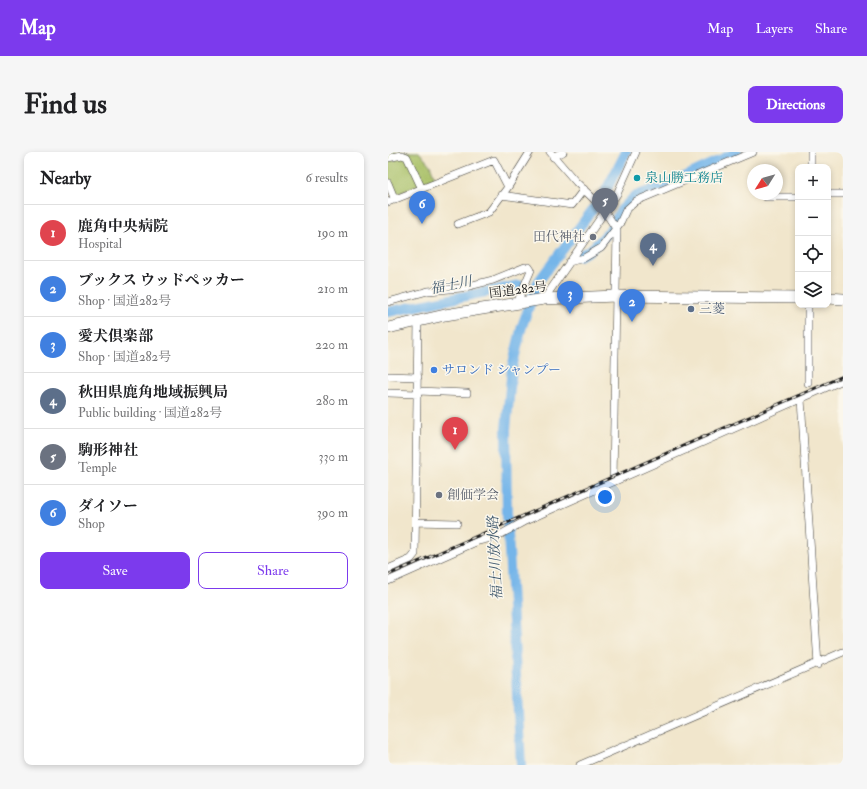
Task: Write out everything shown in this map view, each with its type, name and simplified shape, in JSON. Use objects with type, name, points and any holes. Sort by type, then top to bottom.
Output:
[{"type":"highway","name":"国道282号","points":[[388,328],[418,320],[544,299],[616,296],[795,298]]},
{"type":"highway","points":[[831,298],[843,299]]},
{"type":"street","points":[[458,224],[489,212],[508,187],[530,152]]},
{"type":"street","points":[[552,154],[563,152]]},
{"type":"street","points":[[544,299],[604,209],[617,194],[636,152]]},
{"type":"street","points":[[614,224],[620,223],[626,210],[636,202],[753,152]]},
{"type":"street","points":[[811,152],[811,164]]},
{"type":"street","points":[[552,154],[576,182],[604,209],[614,224],[616,296],[612,482]]},
{"type":"street","points":[[388,158],[402,155],[407,157],[422,189]]},
{"type":"street","points":[[388,183],[391,201],[494,160],[508,187]]},
{"type":"street","points":[[501,195],[572,206],[586,190]]},
{"type":"street","points":[[831,194],[843,194]]},
{"type":"street","points":[[783,197],[795,197]]},
{"type":"street","points":[[569,262],[594,253],[609,238],[614,224]]},
{"type":"street","points":[[388,302],[428,291],[461,288],[493,280],[525,267],[529,267],[531,270],[518,303]]},
{"type":"street","points":[[808,308],[808,383]]},
{"type":"street","points":[[388,569],[411,559],[415,554],[418,320]]},
{"type":"street","points":[[388,376],[418,377]]},
{"type":"street","points":[[388,581],[478,541],[496,537],[612,482],[843,380]]},
{"type":"street","points":[[388,393],[467,393]]},
{"type":"street","points":[[801,399],[818,665]]},
{"type":"street","points":[[416,522],[457,523]]},
{"type":"street","points":[[580,765],[818,665],[843,652]]},
{"type":"green space","points":[[394,152],[419,152],[430,165],[435,178],[396,195],[388,185],[388,154]]},
{"type":"waterway","name":"福士川放水路","points":[[521,765],[507,515],[506,429],[512,368],[522,326],[538,282],[603,196],[626,152]]},
{"type":"waterway","name":"福士川","points":[[579,256],[590,250],[599,242],[609,231],[621,210],[634,197],[680,179],[737,152]]},
{"type":"waterway","name":"福士川","points":[[388,312],[519,285]]},
{"type":"railway","points":[[388,575],[843,376]]},
{"type":"place","name":"泉山勝工務店","points":[[637,178]]},
{"type":"place","name":"駒形神社","points":[[605,221]]},
{"type":"place","name":"ダイソー","points":[[422,224]]},
{"type":"place","name":"田代神社","points":[[593,237]]},
{"type":"place","name":"秋田県鹿角地域振興局","points":[[653,266]]},
{"type":"place","name":"三菱","points":[[691,309]]},
{"type":"place","name":"愛犬倶楽部","points":[[570,314]]},
{"type":"place","name":"ブックス ウッドペッカー","points":[[632,322]]},
{"type":"place","name":"サロンド シャンプー","points":[[434,370]]},
{"type":"place","name":"鹿角中央病院","points":[[455,450]]},
{"type":"place","name":"創価学会","points":[[439,495]]}]
